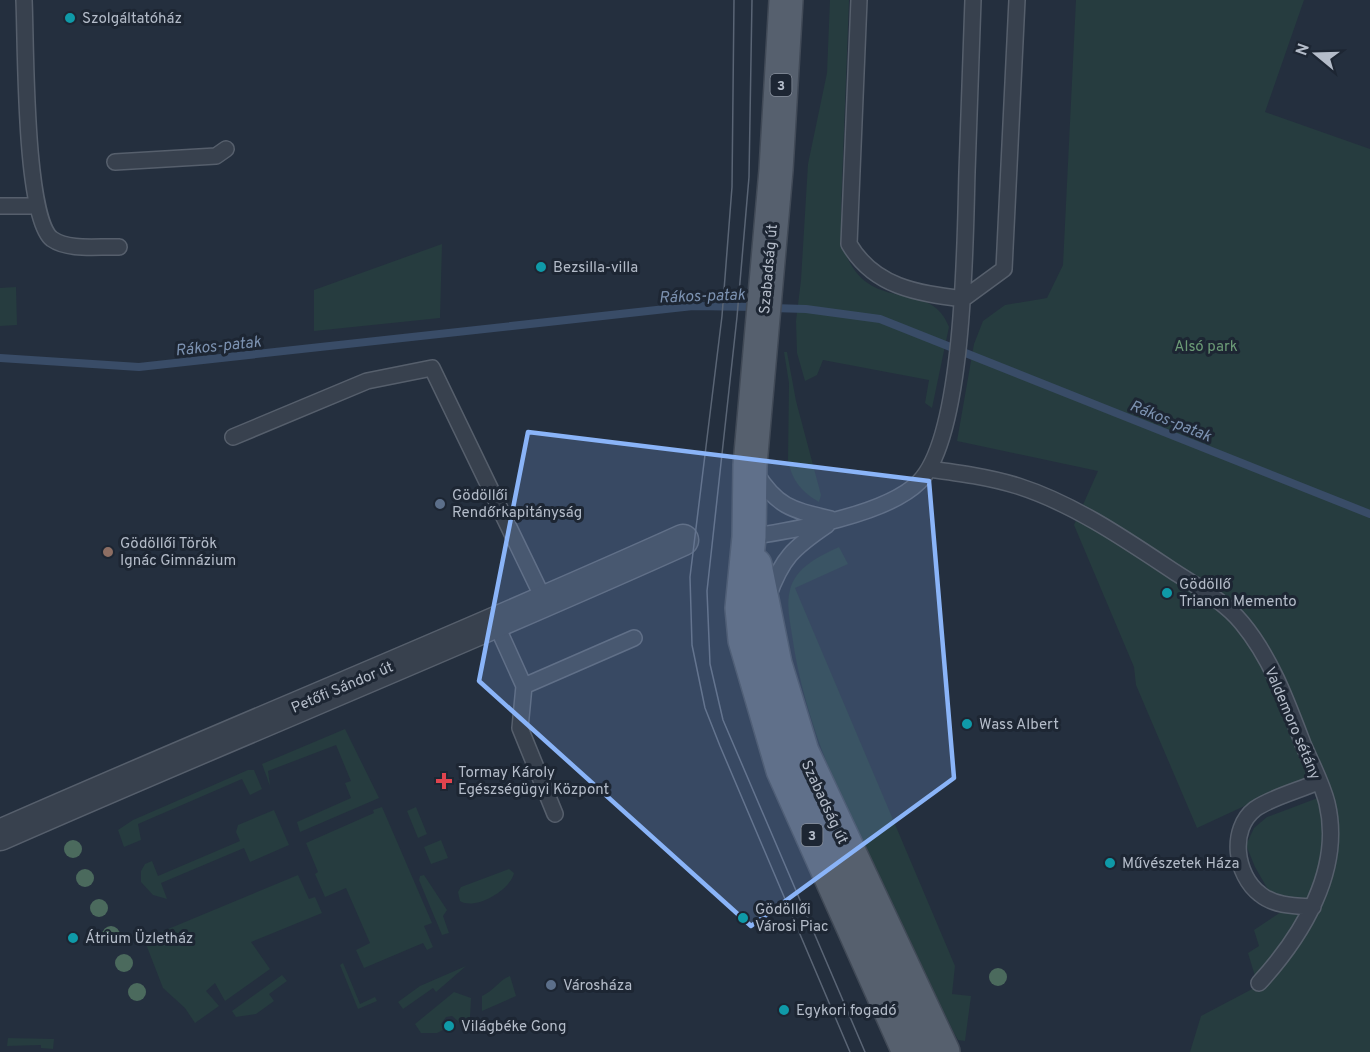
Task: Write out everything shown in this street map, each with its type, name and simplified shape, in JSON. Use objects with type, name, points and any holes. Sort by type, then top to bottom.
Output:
[{"type":"main road","name":"Szabadság út","points":[[786,0],[776,170],[750,465],[749,537],[742,608],[745,640],[783,770],[909,1052]]},
{"type":"main road","name":"Szabadság út","points":[[749,537],[765,606],[775,664],[801,752],[943,1052]]},
{"type":"street","name":"Petőfi Sándor út","points":[[0,835],[332,691],[495,624],[683,540]]},
{"type":"lane","points":[[24,0],[35,206],[43,230],[55,241],[71,246],[119,247]]},
{"type":"lane","points":[[859,0],[849,244],[857,259],[883,280],[929,294],[963,298],[1004,269],[1017,0]]},
{"type":"lane","points":[[749,537],[872,510],[918,483],[929,469],[937,451],[951,394],[963,298],[973,0]]},
{"type":"lane","points":[[115,162],[216,156],[226,149]]},
{"type":"lane","points":[[0,206],[35,206]]},
{"type":"lane","points":[[233,437],[367,381],[432,368],[545,602]]},
{"type":"lane","points":[[750,465],[769,494],[795,511],[834,520]]},
{"type":"lane","name":"Valdemoro sétány","points":[[929,469],[997,481],[1054,501],[1100,524],[1209,595],[1241,622],[1274,671],[1327,802],[1331,838],[1321,886],[1312,907],[1282,957],[1259,983]]},
{"type":"lane","points":[[765,606],[777,570],[796,546],[834,520]]},
{"type":"lane","points":[[495,624],[524,686],[520,728],[555,814]]},
{"type":"lane","points":[[524,686],[634,638]]},
{"type":"lane","points":[[1312,907],[1289,906],[1259,894],[1248,878],[1238,855],[1238,832],[1245,819],[1256,808],[1318,782]]},
{"type":"highlighted area","points":[[528,432],[929,481],[954,778],[751,926],[479,681]]},
{"type":"green space","points":[[830,0],[849,0],[841,209],[845,251],[850,263],[861,278],[874,287],[930,304],[941,313],[949,327],[932,408],[925,403],[929,380],[823,360],[817,375],[805,381],[797,353],[796,321],[801,280],[808,164],[827,73]]},
{"type":"green space","name":"Alsó park","points":[[1076,0],[1304,0],[1265,112],[1370,149],[1370,1052],[1190,1052],[1201,1016],[1258,986],[1248,953],[1259,946],[1254,930],[1281,912],[1255,867],[1246,845],[1254,828],[1267,817],[1331,793],[1322,770],[1197,828],[1136,685],[1134,667],[1074,525],[1098,471],[957,441],[974,344],[983,321],[1005,305],[1047,298],[1063,265]]},
{"type":"green space","points":[[442,244],[440,318],[314,331],[314,290]]},
{"type":"green space","points":[[16,287],[17,325],[0,326],[0,288]]},
{"type":"green space","points":[[784,352],[787,352],[796,401],[821,495],[819,502],[799,485],[792,474],[788,460],[789,383]]},
{"type":"green space","points":[[839,547],[848,564],[795,588],[955,966],[952,994],[971,996],[965,1041],[958,1040],[954,1033],[851,820],[826,760],[805,699],[789,619],[790,590],[802,569]]},
{"type":"green space","points":[[345,729],[379,798],[300,832],[297,822],[351,798],[345,783],[351,781],[336,745],[268,771],[270,786],[262,764]]},
{"type":"green space","points":[[248,770],[254,770],[262,789],[250,795],[242,779],[138,824],[141,840],[124,847],[118,830],[133,820]]},
{"type":"green space","points":[[382,807],[432,923],[424,926],[433,947],[427,950],[423,943],[364,968],[356,950],[370,943],[346,888],[325,897],[306,843],[374,813],[373,810]]},
{"type":"green space","points":[[416,807],[427,834],[418,838],[407,811]]},
{"type":"green space","points":[[274,810],[289,845],[250,862],[244,848],[161,883],[167,899],[153,895],[141,882],[141,871],[145,864],[152,861],[158,876],[240,841],[236,832],[238,825]]},
{"type":"green space","points":[[441,840],[448,858],[431,864],[424,847]]},
{"type":"green space","points":[[509,869],[514,873],[507,886],[500,892],[475,903],[460,901],[458,892],[461,887]]},
{"type":"green space","points":[[298,875],[309,899],[315,897],[322,913],[251,942],[270,969],[225,1001],[215,983],[206,991],[219,1006],[195,1023],[185,1008],[163,988],[144,939]]},
{"type":"green space","points":[[424,875],[447,910],[443,916],[449,933],[442,935],[419,880],[420,876]]},
{"type":"green space","points":[[343,963],[360,1004],[375,997],[377,1001],[358,1009],[340,965]]},
{"type":"green space","points":[[466,966],[436,992],[433,988],[403,1009],[398,1002],[420,986]]},
{"type":"green space","points":[[282,975],[287,981],[269,994],[274,1001],[256,1014],[236,1017],[232,1011]]},
{"type":"green space","points":[[510,976],[516,996],[482,1011],[482,996]]},
{"type":"green space","points":[[454,992],[471,998],[470,1017],[459,1022],[452,1016],[446,1017],[441,1024],[443,1030],[437,1033],[421,1033],[415,1024]]},
{"type":"green space","points":[[8,1038],[54,1039],[53,1049],[41,1048],[41,1045],[7,1046]]},
{"type":"waterway","name":"Rákos-patak","points":[[0,358],[139,367],[693,306],[757,307]]},
{"type":"waterway","name":"Rákos-patak","points":[[772,308],[806,309],[880,319],[1370,514]]},
{"type":"tram line","points":[[734,0],[732,187],[722,316],[690,577],[692,645],[705,708],[850,1052]]},
{"type":"tram line","points":[[752,0],[749,177],[737,317],[707,591],[710,664],[723,720],[865,1052]]},
{"type":"place","name":"Szolgáltatóház","points":[[70,18]]},
{"type":"place","name":"Bezsilla-villa","points":[[541,267]]},
{"type":"place","name":"Gödöllői Rendőrkapitányság","points":[[440,504]]},
{"type":"place","name":"Gödöllői Török Ignác Gimnázium","points":[[108,552]]},
{"type":"place","name":"Gödöllő Trianon Memento","points":[[1167,593]]},
{"type":"place","name":"Wass Albert","points":[[967,724]]},
{"type":"place","name":"Tormay Károly Egészségügyi Központ","points":[[444,781]]},
{"type":"place","name":"Művészetek Háza","points":[[1110,863]]},
{"type":"place","name":"Gödöllői Városi Piac","points":[[743,918]]},
{"type":"place","name":"Átrium Üzletház","points":[[73,938]]},
{"type":"place","name":"Városháza","points":[[551,985]]},
{"type":"place","name":"Egykori fogadó","points":[[784,1010]]},
{"type":"place","name":"Világbéke Gong","points":[[449,1026]]}]
